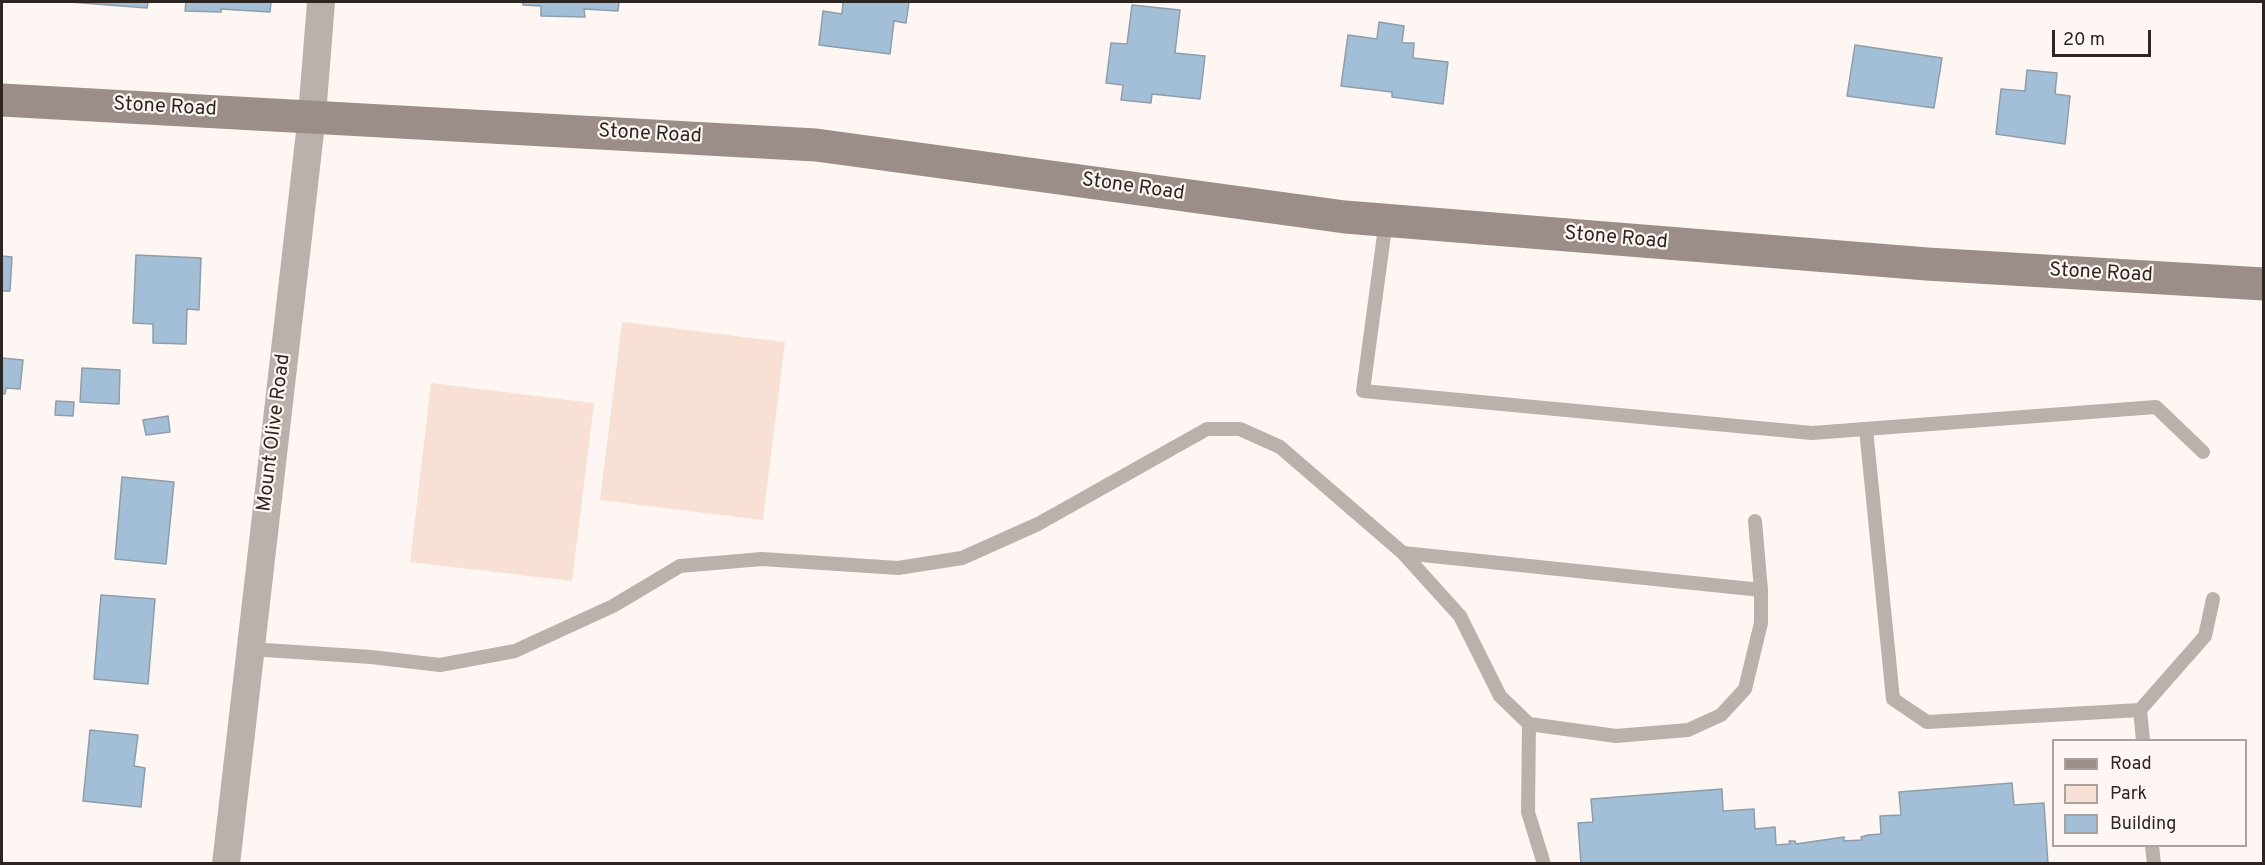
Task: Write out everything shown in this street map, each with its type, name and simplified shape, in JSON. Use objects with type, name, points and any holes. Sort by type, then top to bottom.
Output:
[{"type":"street","name":"Mount Olive Road","points":[[226,864],[312,115],[321,2]]},
{"type":"street","name":"Stone Road","points":[[2,100],[312,115],[816,145],[1386,220],[1927,264],[2264,284]]},
{"type":"lane","points":[[1386,220],[1363,391],[1812,433],[2156,407],[2203,452]]},
{"type":"lane","points":[[250,649],[371,657],[440,665],[515,651],[613,606],[680,566],[762,559],[898,568],[962,558],[1038,524],[1207,429],[1240,429],[1280,447],[1403,553],[1460,616],[1500,696],[1529,724],[1616,736],[1688,730],[1721,715],[1745,689],[1761,623],[1761,590],[1755,521]]},
{"type":"lane","points":[[1866,429],[1893,699],[1928,722],[2140,710],[2205,636],[2213,599]]},
{"type":"lane","points":[[1403,553],[1761,590]]},
{"type":"lane","points":[[2140,710],[2143,739]]},
{"type":"lane","points":[[1529,724],[1528,812],[1544,864]]},
{"type":"lane","points":[[2152,847],[2154,864]]},
{"type":"green space","points":[[622,322],[785,342],[763,520],[600,500]]},
{"type":"green space","points":[[431,383],[594,403],[572,581],[410,562]]},
{"type":"building","points":[[70,2],[148,2],[147,8]]},
{"type":"building","points":[[186,2],[271,2],[270,12],[221,9],[221,12],[185,11]]},
{"type":"building","points":[[523,2],[619,2],[618,11],[584,9],[585,17],[541,16],[541,6],[523,5]]},
{"type":"building","points":[[843,2],[909,2],[906,23],[894,21],[890,54],[819,45],[823,11],[842,14]]},
{"type":"building","points":[[1132,5],[1180,10],[1175,53],[1205,56],[1200,99],[1152,94],[1151,103],[1121,100],[1123,85],[1106,83],[1111,43],[1127,44]]},
{"type":"building","points":[[1379,22],[1404,26],[1402,43],[1414,43],[1413,58],[1448,62],[1443,104],[1392,97],[1392,92],[1341,86],[1348,35],[1377,39]]},
{"type":"building","points":[[1855,45],[1942,58],[1934,108],[1847,96]]},
{"type":"building","points":[[2027,70],[2057,73],[2055,94],[2070,96],[2065,144],[1996,134],[2001,89],[2025,91]]},
{"type":"building","points":[[136,255],[201,258],[199,310],[187,309],[186,344],[153,343],[153,324],[133,323]]},
{"type":"building","points":[[2,256],[12,257],[10,291],[2,291]]},
{"type":"building","points":[[2,358],[23,360],[20,389],[6,388],[5,394],[2,394]]},
{"type":"building","points":[[82,368],[120,370],[119,404],[80,402]]},
{"type":"building","points":[[56,401],[74,402],[73,416],[55,415]]},
{"type":"building","points":[[168,416],[170,432],[146,435],[143,420]]},
{"type":"building","points":[[122,477],[174,482],[166,564],[115,559]]},
{"type":"building","points":[[101,595],[155,599],[148,684],[94,679]]},
{"type":"building","points":[[90,730],[138,735],[134,766],[145,768],[141,807],[83,801]]},
{"type":"building","points":[[2012,783],[2014,805],[2044,803],[2048,864],[1581,864],[1578,823],[1593,822],[1591,799],[1722,789],[1723,811],[1754,809],[1755,829],[1775,827],[1776,845],[1790,844],[1789,841],[1795,841],[1796,844],[1844,837],[1844,841],[1862,840],[1861,837],[1881,834],[1880,816],[1901,815],[1899,792]]}]
